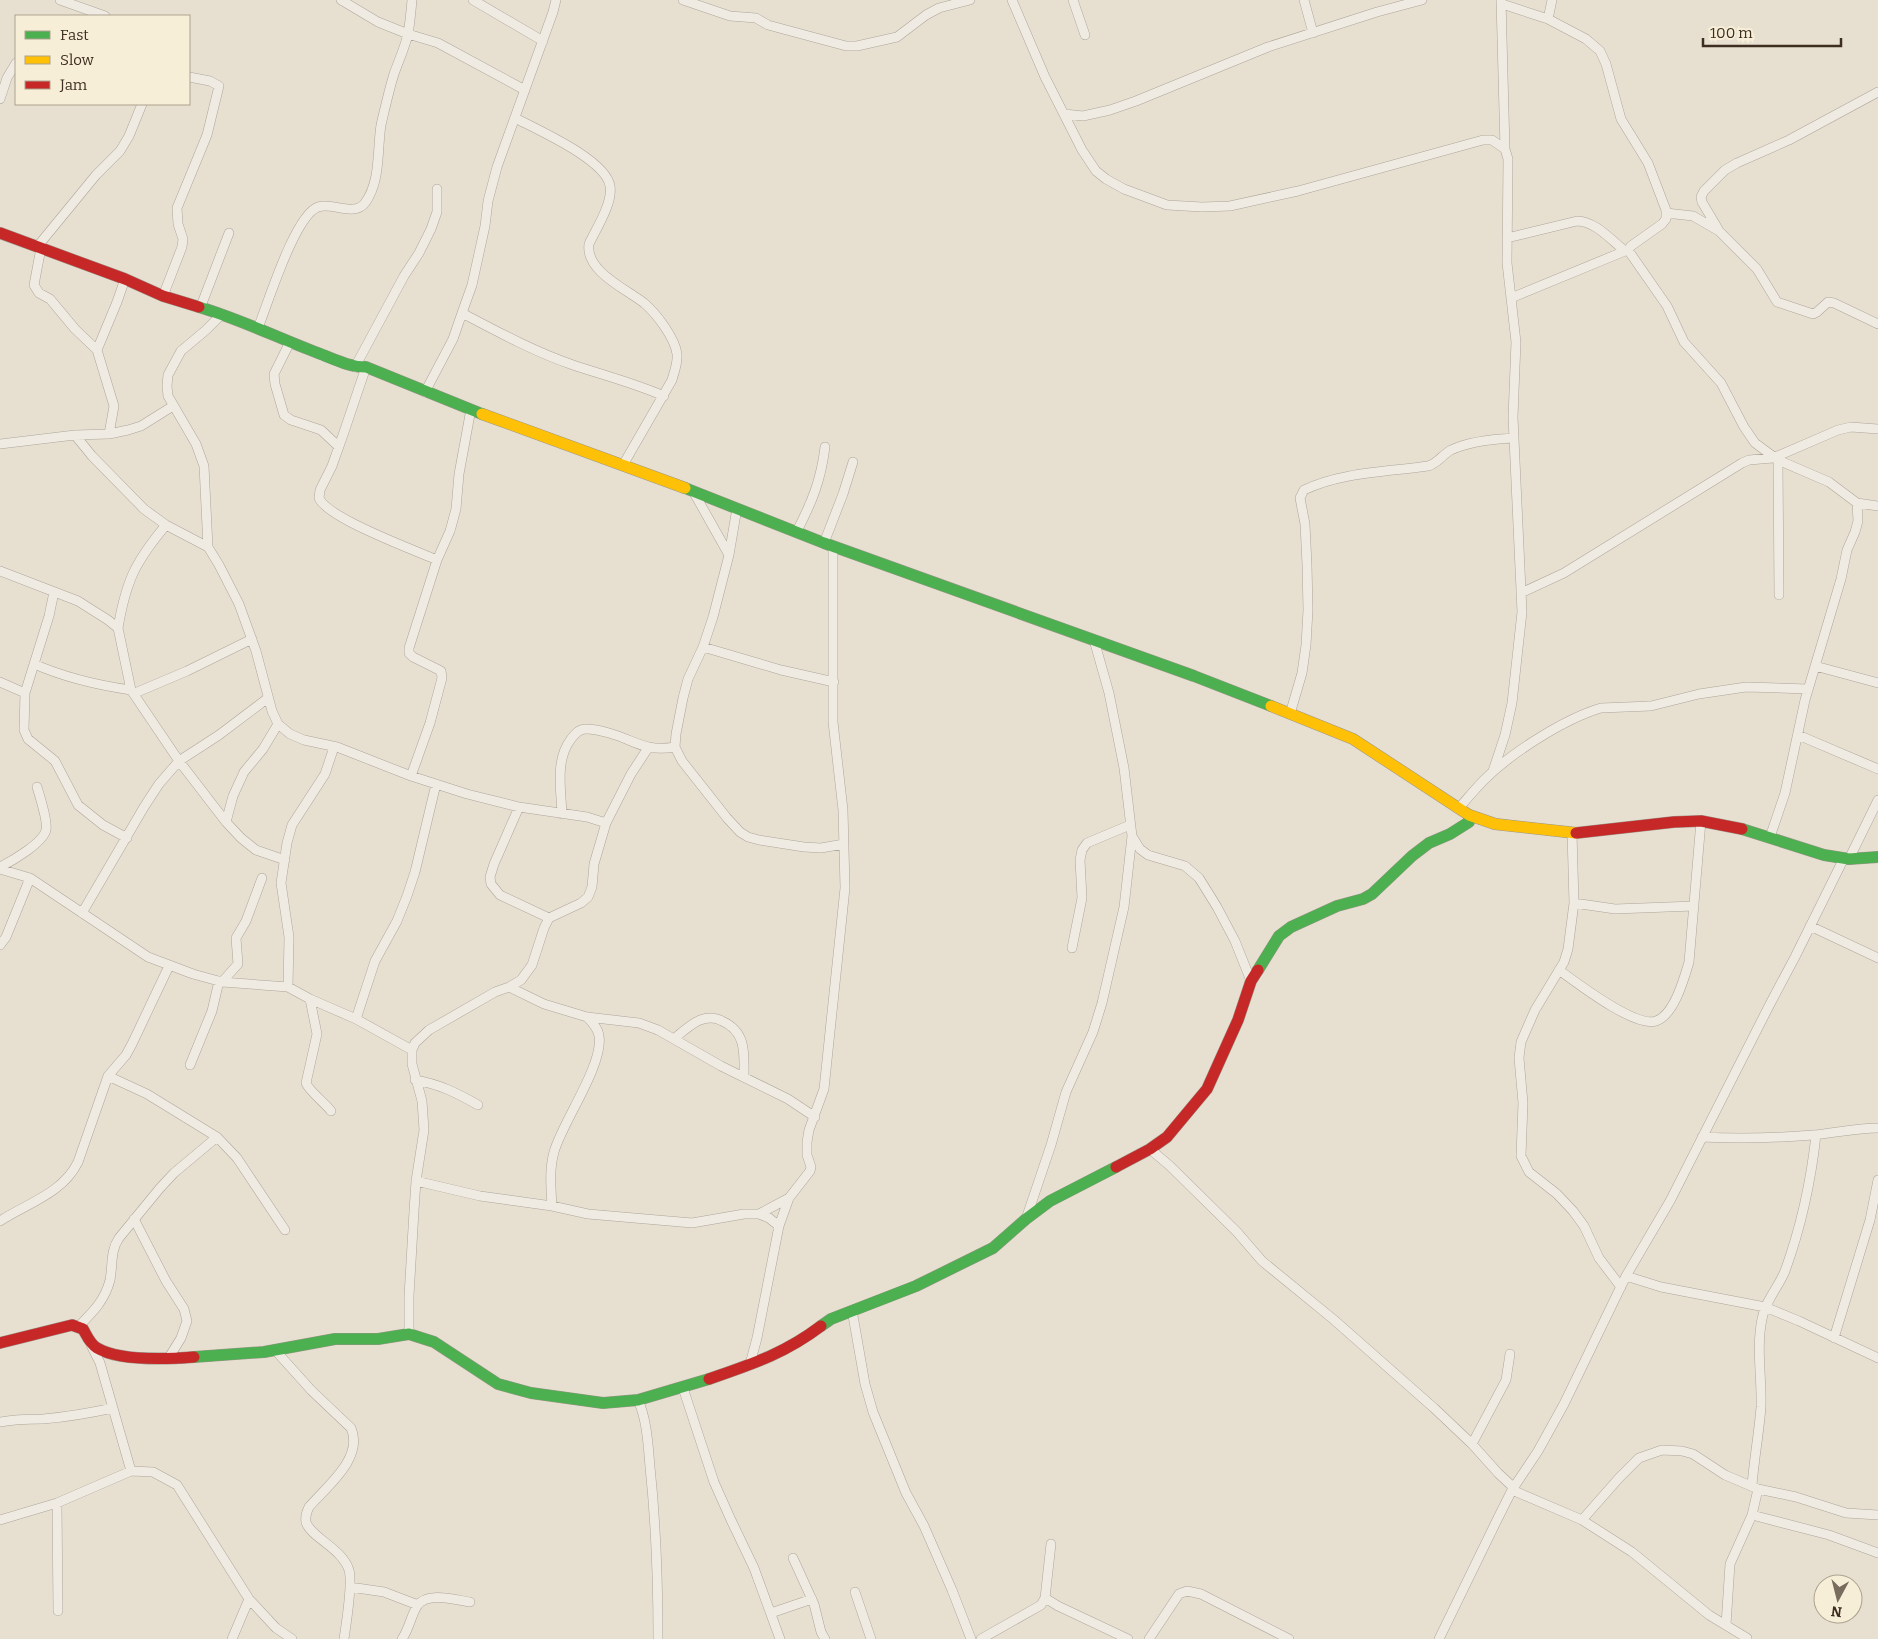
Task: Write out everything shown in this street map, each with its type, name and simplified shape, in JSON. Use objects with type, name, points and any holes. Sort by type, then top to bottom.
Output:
[{"type":"street","points":[[60,0],[70,2],[102,15]]},
{"type":"street","points":[[341,0],[378,22],[438,43],[525,90]]},
{"type":"street","points":[[258,328],[286,255],[298,229],[308,214],[324,206],[356,209],[362,206],[370,194],[377,170],[383,117],[393,76],[408,34],[412,0]]},
{"type":"street","points":[[425,392],[453,340],[472,285],[492,185],[556,0]]},
{"type":"street","points":[[683,0],[730,16],[756,18],[768,25],[846,46],[857,46],[897,37],[932,12],[970,0]]},
{"type":"street","points":[[1012,0],[1027,38],[1064,114],[1082,150],[1096,171],[1124,189],[1167,205],[1181,207],[1230,206],[1426,157],[1474,142],[1492,140],[1505,149]]},
{"type":"street","points":[[1073,0],[1085,35]]},
{"type":"street","points":[[1304,0],[1313,33]]},
{"type":"street","points":[[1064,114],[1083,116],[1110,110],[1268,47],[1377,12],[1422,0]]},
{"type":"street","points":[[1548,19],[1552,0]]},
{"type":"street","points":[[476,1],[543,41]]},
{"type":"street","points":[[1493,771],[1505,735],[1514,690],[1522,612],[1514,438],[1516,342],[1507,263],[1508,159],[1505,149],[1501,2],[1548,19],[1586,39],[1600,51],[1606,64],[1621,119],[1648,163],[1666,213],[1666,218],[1662,224],[1626,250],[1511,298]]},
{"type":"street","points":[[0,99],[15,65]]},
{"type":"street","points":[[162,296],[182,247],[183,239],[176,214],[177,208],[207,135],[219,86],[210,81],[190,77]]},
{"type":"street","points":[[1878,92],[1789,140],[1725,170],[1701,196],[1702,202],[1719,231],[1757,269],[1777,302],[1813,314],[1828,302],[1834,303],[1878,324]]},
{"type":"street","points":[[109,434],[114,406],[97,350],[75,329],[50,299],[39,293],[34,285],[34,278],[39,248],[96,175],[120,151],[129,136],[142,105]]},
{"type":"street","points":[[515,118],[590,159],[608,179],[610,199],[589,244],[590,257],[598,268],[644,303],[666,330],[676,354],[672,380],[623,465]]},
{"type":"street","points":[[437,189],[437,212],[431,229],[419,253],[404,276],[360,367],[332,466],[319,493],[320,503],[361,528],[437,560]]},
{"type":"street","points":[[1666,213],[1692,216],[1719,231]]},
{"type":"street","points":[[1508,238],[1577,221],[1584,221],[1626,250],[1667,306],[1684,342],[1721,383],[1744,427],[1756,443],[1776,459],[1829,482],[1857,504],[1878,506]]},
{"type":"street","points":[[201,306],[229,233]]},
{"type":"street","points":[[0,234],[124,279],[162,296],[201,306],[290,342],[693,491],[829,544],[1194,676],[1353,739],[1458,809],[1495,824],[1572,833],[1674,822],[1701,821],[1722,824],[1770,837],[1824,855],[1846,859],[1878,857]]},
{"type":"street","points":[[97,350],[117,302],[124,279]]},
{"type":"street","points":[[462,313],[544,354],[572,365],[643,387],[664,396]]},
{"type":"street","points":[[222,314],[181,350],[168,375],[168,396],[196,444],[204,466],[208,547],[239,604],[252,639],[272,711],[278,724],[290,734],[304,740],[334,747],[436,784],[519,807],[588,817],[606,823]]},
{"type":"street","points":[[290,342],[274,374],[284,415],[291,420],[321,430],[338,446]]},
{"type":"street","points":[[0,444],[74,435],[109,434],[141,426],[173,406]]},
{"type":"street","points":[[411,776],[430,723],[442,678],[441,671],[412,657],[409,653],[409,648],[437,560],[450,531],[456,509],[459,474],[471,409]]},
{"type":"street","points":[[1521,594],[1564,573],[1736,466],[1749,460],[1776,459],[1838,430],[1851,427],[1878,429]]},
{"type":"street","points":[[74,435],[138,504],[166,525],[208,547]]},
{"type":"street","points":[[1290,714],[1302,673],[1306,645],[1308,610],[1307,565],[1305,524],[1300,498],[1304,490],[1318,484],[1375,472],[1428,466],[1461,446],[1514,438]]},
{"type":"street","points":[[797,531],[814,498],[823,465],[825,447]]},
{"type":"street","points":[[1776,459],[1779,596]]},
{"type":"street","points":[[750,1364],[757,1338],[779,1226],[789,1198],[810,1171],[811,1167],[807,1155],[809,1130],[824,1089],[845,888],[843,810],[835,746],[829,544],[853,462]]},
{"type":"street","points":[[693,491],[728,555]]},
{"type":"street","points":[[1770,837],[1785,793],[1808,689],[1841,578],[1847,550],[1858,521],[1857,504]]},
{"type":"street","points":[[737,508],[713,617],[703,647],[688,679],[683,698],[675,747],[682,761],[726,818],[748,837],[804,847],[822,848],[844,844]]},
{"type":"street","points":[[166,525],[147,547],[133,571],[118,628],[133,692],[179,761],[226,822],[256,850],[285,860]]},
{"type":"street","points":[[0,572],[78,602],[118,628]]},
{"type":"street","points":[[54,592],[49,616],[25,693],[24,730],[28,739],[55,761],[78,805],[103,826],[127,838]]},
{"type":"street","points":[[34,664],[56,674],[97,686],[133,692],[187,671],[252,639]]},
{"type":"street","points":[[1026,1219],[1051,1146],[1066,1092],[1093,1032],[1102,1003],[1124,907],[1132,836],[1124,768],[1109,693],[1094,640]]},
{"type":"street","points":[[703,647],[781,670],[834,682]]},
{"type":"street","points":[[1815,666],[1878,683]]},
{"type":"street","points":[[0,682],[25,693]]},
{"type":"street","points":[[1458,809],[1493,771],[1520,751],[1562,724],[1601,708],[1650,706],[1698,694],[1746,687],[1808,689]]},
{"type":"street","points":[[82,912],[159,784],[179,761],[220,735],[268,698]]},
{"type":"street","points":[[226,822],[233,796],[244,772],[263,749],[278,724]]},
{"type":"street","points":[[562,814],[560,771],[562,756],[577,732],[585,729],[610,733],[648,748],[675,747]]},
{"type":"street","points":[[1798,735],[1878,769]]},
{"type":"street","points":[[288,986],[289,937],[281,883],[285,860],[292,825],[325,774],[334,747]]},
{"type":"street","points":[[409,1334],[409,1296],[416,1181],[424,1130],[422,1101],[415,1080],[412,1050],[415,1043],[429,1030],[495,992],[521,980],[532,966],[549,918],[581,903],[588,897],[592,887],[594,864],[606,823],[631,774],[648,748]]},
{"type":"street","points":[[356,1019],[375,961],[397,921],[407,896],[415,872],[436,784]]},
{"type":"street","points":[[0,868],[26,851],[39,840],[46,830],[37,787]]},
{"type":"street","points":[[1439,1639],[1513,1489],[1538,1451],[1564,1404],[1620,1287],[1670,1201],[1810,926],[1878,800]]},
{"type":"street","points":[[519,807],[494,864],[490,877],[491,884],[500,895],[549,918]]},
{"type":"street","points":[[90,1342],[97,1348],[124,1356],[168,1359],[275,1350],[335,1339],[378,1339],[409,1334],[434,1342],[498,1384],[531,1393],[603,1403],[638,1400],[683,1388],[766,1358],[798,1343],[831,1319],[916,1286],[993,1248],[1050,1201],[1150,1149],[1167,1137],[1206,1089],[1238,1020],[1251,981],[1279,936],[1291,927],[1313,916],[1337,906],[1363,899],[1372,894],[1412,856],[1429,843],[1450,834],[1469,822],[1470,815]]},
{"type":"street","points":[[1559,970],[1621,1012],[1637,1019],[1655,1022],[1668,1011],[1675,1001],[1689,962],[1701,821]]},
{"type":"street","points":[[1072,948],[1082,898],[1080,860],[1082,850],[1087,842],[1130,826]]},
{"type":"street","points":[[1572,833],[1574,903],[1568,949],[1564,962],[1536,1010],[1522,1042],[1519,1058],[1523,1103],[1521,1156],[1529,1172],[1557,1194],[1573,1211],[1584,1226],[1608,1273],[1620,1287]]},
{"type":"street","points":[[1132,836],[1140,849],[1148,855],[1185,866],[1199,878],[1235,942],[1251,981]]},
{"type":"street","points":[[0,868],[30,878],[148,957],[169,966],[221,981],[288,986],[310,999],[356,1019],[412,1050]]},
{"type":"street","points":[[0,945],[6,937],[30,878]]},
{"type":"street","points":[[190,1065],[212,1011],[221,981],[238,964],[236,938],[246,921],[262,878]]},
{"type":"street","points":[[1574,903],[1615,909],[1694,906]]},
{"type":"street","points":[[1810,926],[1878,958]]},
{"type":"street","points":[[0,1221],[60,1186],[72,1174],[108,1076],[126,1055],[169,966]]},
{"type":"street","points":[[509,987],[544,1004],[587,1017],[639,1023],[675,1038],[721,1066],[788,1099],[815,1117]]},
{"type":"street","points":[[310,999],[317,1034],[316,1046],[306,1083],[308,1088],[331,1111]]},
{"type":"street","points":[[552,1206],[550,1177],[554,1152],[598,1054],[599,1035],[595,1025],[587,1017]]},
{"type":"street","points":[[675,1038],[699,1020],[708,1017],[717,1018],[730,1024],[739,1034],[744,1051],[744,1077]]},
{"type":"street","points":[[108,1076],[148,1094],[217,1137],[237,1158],[285,1230]]},
{"type":"street","points":[[415,1080],[448,1088],[478,1105]]},
{"type":"street","points":[[1702,1137],[1742,1139],[1816,1135],[1852,1129],[1878,1128]]},
{"type":"street","points":[[1726,1625],[1730,1564],[1752,1515],[1761,1406],[1760,1331],[1765,1307],[1784,1272],[1806,1198],[1812,1175],[1816,1135]]},
{"type":"street","points":[[79,1326],[97,1309],[105,1294],[110,1279],[114,1246],[134,1219],[174,1173],[217,1137]]},
{"type":"street","points":[[1150,1149],[1170,1166],[1237,1232],[1262,1262],[1333,1319],[1434,1408],[1472,1444],[1513,1489],[1582,1520],[1632,1552],[1709,1615],[1747,1638]]},
{"type":"street","points":[[1834,1338],[1870,1220],[1878,1180]]},
{"type":"street","points":[[416,1181],[480,1196],[552,1206],[588,1214],[692,1223],[744,1214],[759,1214],[769,1218],[779,1226]]},
{"type":"street","points":[[759,1214],[789,1198]]},
{"type":"street","points":[[134,1219],[166,1281],[184,1308],[187,1321],[181,1338],[168,1359]]},
{"type":"street","points":[[1626,1276],[1661,1287],[1765,1307],[1878,1358]]},
{"type":"street","points":[[852,1310],[865,1384],[873,1412],[906,1493],[924,1526],[952,1590],[971,1639]]},
{"type":"street","points":[[0,1343],[72,1325],[83,1329],[100,1363],[132,1471]]},
{"type":"street","points":[[275,1350],[311,1390],[351,1428],[354,1436],[352,1453],[348,1462],[309,1507],[306,1515],[306,1523],[312,1531],[331,1546],[346,1562],[350,1572],[346,1639]]},
{"type":"street","points":[[1472,1444],[1506,1380],[1510,1354]]},
{"type":"street","points":[[683,1388],[714,1482],[730,1520],[754,1568],[780,1639]]},
{"type":"street","points":[[638,1400],[644,1418],[653,1494],[658,1584],[658,1639]]},
{"type":"street","points":[[0,1422],[24,1418],[41,1419],[79,1416],[113,1408]]},
{"type":"street","points":[[1582,1520],[1639,1458],[1662,1450],[1682,1451],[1693,1454],[1725,1475],[1755,1487],[1796,1497],[1846,1513],[1878,1515]]},
{"type":"street","points":[[0,1520],[57,1503],[132,1471],[153,1472],[177,1485],[249,1598],[276,1628],[292,1639]]},
{"type":"street","points":[[57,1503],[58,1611]]},
{"type":"street","points":[[1752,1515],[1829,1535],[1878,1553]]},
{"type":"street","points":[[985,1638],[1041,1605],[1045,1598],[1051,1544]]},
{"type":"street","points":[[793,1558],[812,1600],[825,1639]]},
{"type":"street","points":[[350,1587],[384,1592],[418,1605]]},
{"type":"street","points":[[1148,1639],[1179,1594],[1192,1591],[1223,1604],[1289,1639]]},
{"type":"street","points":[[855,1592],[872,1639]]},
{"type":"street","points":[[232,1639],[249,1598]]},
{"type":"street","points":[[402,1639],[418,1605],[429,1598],[470,1602]]},
{"type":"street","points":[[1045,1598],[1128,1639]]},
{"type":"street","points":[[771,1613],[812,1600]]},
{"type":"traffic: fast","points":[[199,307],[342,362],[366,367],[482,414]]},
{"type":"traffic: fast","points":[[685,488],[824,543],[1194,676],[1271,706]]},
{"type":"traffic: fast","points":[[1258,970],[1279,936],[1291,927],[1337,906],[1363,899],[1372,894],[1412,856],[1429,843],[1450,834],[1469,822],[1469,815]]},
{"type":"traffic: fast","points":[[1742,829],[1824,855],[1849,859],[1878,857]]},
{"type":"traffic: fast","points":[[821,1326],[831,1319],[916,1286],[993,1248],[1050,1201],[1116,1167]]},
{"type":"traffic: fast","points":[[194,1357],[264,1352],[335,1339],[378,1339],[409,1334],[434,1342],[498,1384],[531,1393],[603,1403],[638,1400],[709,1379]]},
{"type":"traffic: slow","points":[[482,414],[685,488]]},
{"type":"traffic: slow","points":[[1271,706],[1353,739],[1469,815],[1495,824],[1576,833]]},
{"type":"traffic: jam","points":[[0,233],[125,279],[163,296],[199,307]]},
{"type":"traffic: jam","points":[[1576,833],[1674,822],[1701,821],[1742,829]]},
{"type":"traffic: jam","points":[[1116,1167],[1150,1149],[1167,1137],[1207,1089],[1238,1020],[1251,981],[1258,970]]},
{"type":"traffic: jam","points":[[0,1343],[72,1325],[83,1329],[92,1344],[106,1352],[144,1358],[194,1357]]},
{"type":"traffic: jam","points":[[709,1379],[781,1351],[821,1326]]}]
